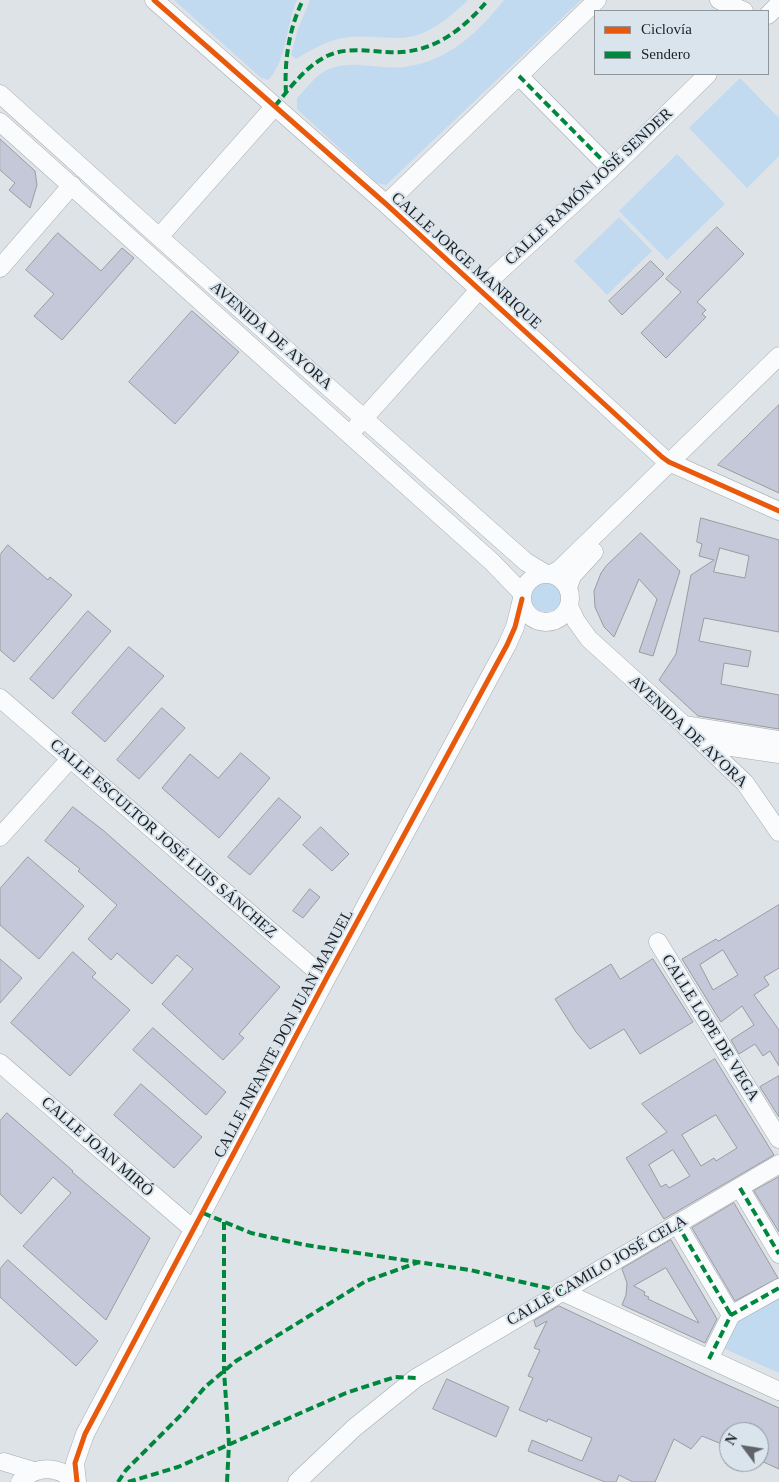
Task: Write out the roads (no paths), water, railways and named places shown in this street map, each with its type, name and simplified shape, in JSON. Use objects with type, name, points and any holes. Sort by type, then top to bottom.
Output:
[{"type":"street","name":"CALLE JORGE MANRIQUE","points":[[154,0],[386,204],[675,465],[779,511]]},
{"type":"street","points":[[386,204],[597,0]]},
{"type":"street","points":[[719,0],[742,10]]},
{"type":"street","points":[[769,14],[779,4]]},
{"type":"street","name":"CALLE RAMÓN JOSÉ SENDER","points":[[350,434],[479,290],[611,169],[707,75]]},
{"type":"street","points":[[519,76],[552,107],[611,169]]},
{"type":"street","name":"AVENIDA DE AYORA","points":[[0,94],[175,252],[526,562],[549,574]]},
{"type":"street","points":[[134,240],[153,232],[275,106]]},
{"type":"street","name":"AVENIDA DE AYORA","points":[[0,122],[492,562],[522,596]]},
{"type":"street","points":[[0,268],[72,185]]},
{"type":"street","points":[[162,266],[175,252]]},
{"type":"street","points":[[568,588],[572,576],[582,564],[779,356]]},
{"type":"street","points":[[549,574],[563,581],[568,588],[569,606],[560,618],[542,621],[526,612],[522,596],[530,580],[535,576],[549,574],[560,569],[779,373]]},
{"type":"street","name":"CALLE INFANTE DON JUAN MANUEL","points":[[76,1482],[75,1462],[85,1434],[326,980],[507,645],[515,627],[522,596]]},
{"type":"street","name":"AVENIDA DE AYORA","points":[[569,606],[576,621],[589,639],[704,743],[745,783],[779,832]]},
{"type":"street","name":"AVENIDA DE AYORA","points":[[542,621],[564,626],[589,639]]},
{"type":"street","name":"CALLE INFANTE DON JUAN MANUEL","points":[[507,645],[518,632],[542,621]]},
{"type":"street","name":"CALLE ESCULTOR JOSÉ LUIS SÁNCHEZ","points":[[0,698],[326,980]]},
{"type":"street","points":[[684,725],[779,740]]},
{"type":"street","points":[[704,743],[772,753]]},
{"type":"street","points":[[745,783],[745,770],[751,759],[772,753]]},
{"type":"street","points":[[0,837],[71,758]]},
{"type":"street","name":"CALLE LOPE DE VEGA","points":[[658,942],[779,1139]]},
{"type":"street","name":"CALLE JOAN MIRÓ","points":[[0,1063],[194,1230]]},
{"type":"street","name":"CALLE CAMILO JOSÉ CELA","points":[[298,1482],[354,1428],[416,1378],[779,1164]]},
{"type":"street","points":[[740,1188],[779,1254]]},
{"type":"street","points":[[677,1224],[731,1315]]},
{"type":"street","points":[[710,1359],[731,1315],[779,1288]]},
{"type":"street","points":[[561,1292],[779,1390]]},
{"type":"street","name":"CALLE INFANTE DON JUAN MANUEL","points":[[34,1474],[67,1457],[85,1434]]},
{"type":"street","points":[[2,1460],[34,1474],[58,1470],[76,1482]]},
{"type":"street","points":[[2,1460],[12,1476],[13,1482]]}]
